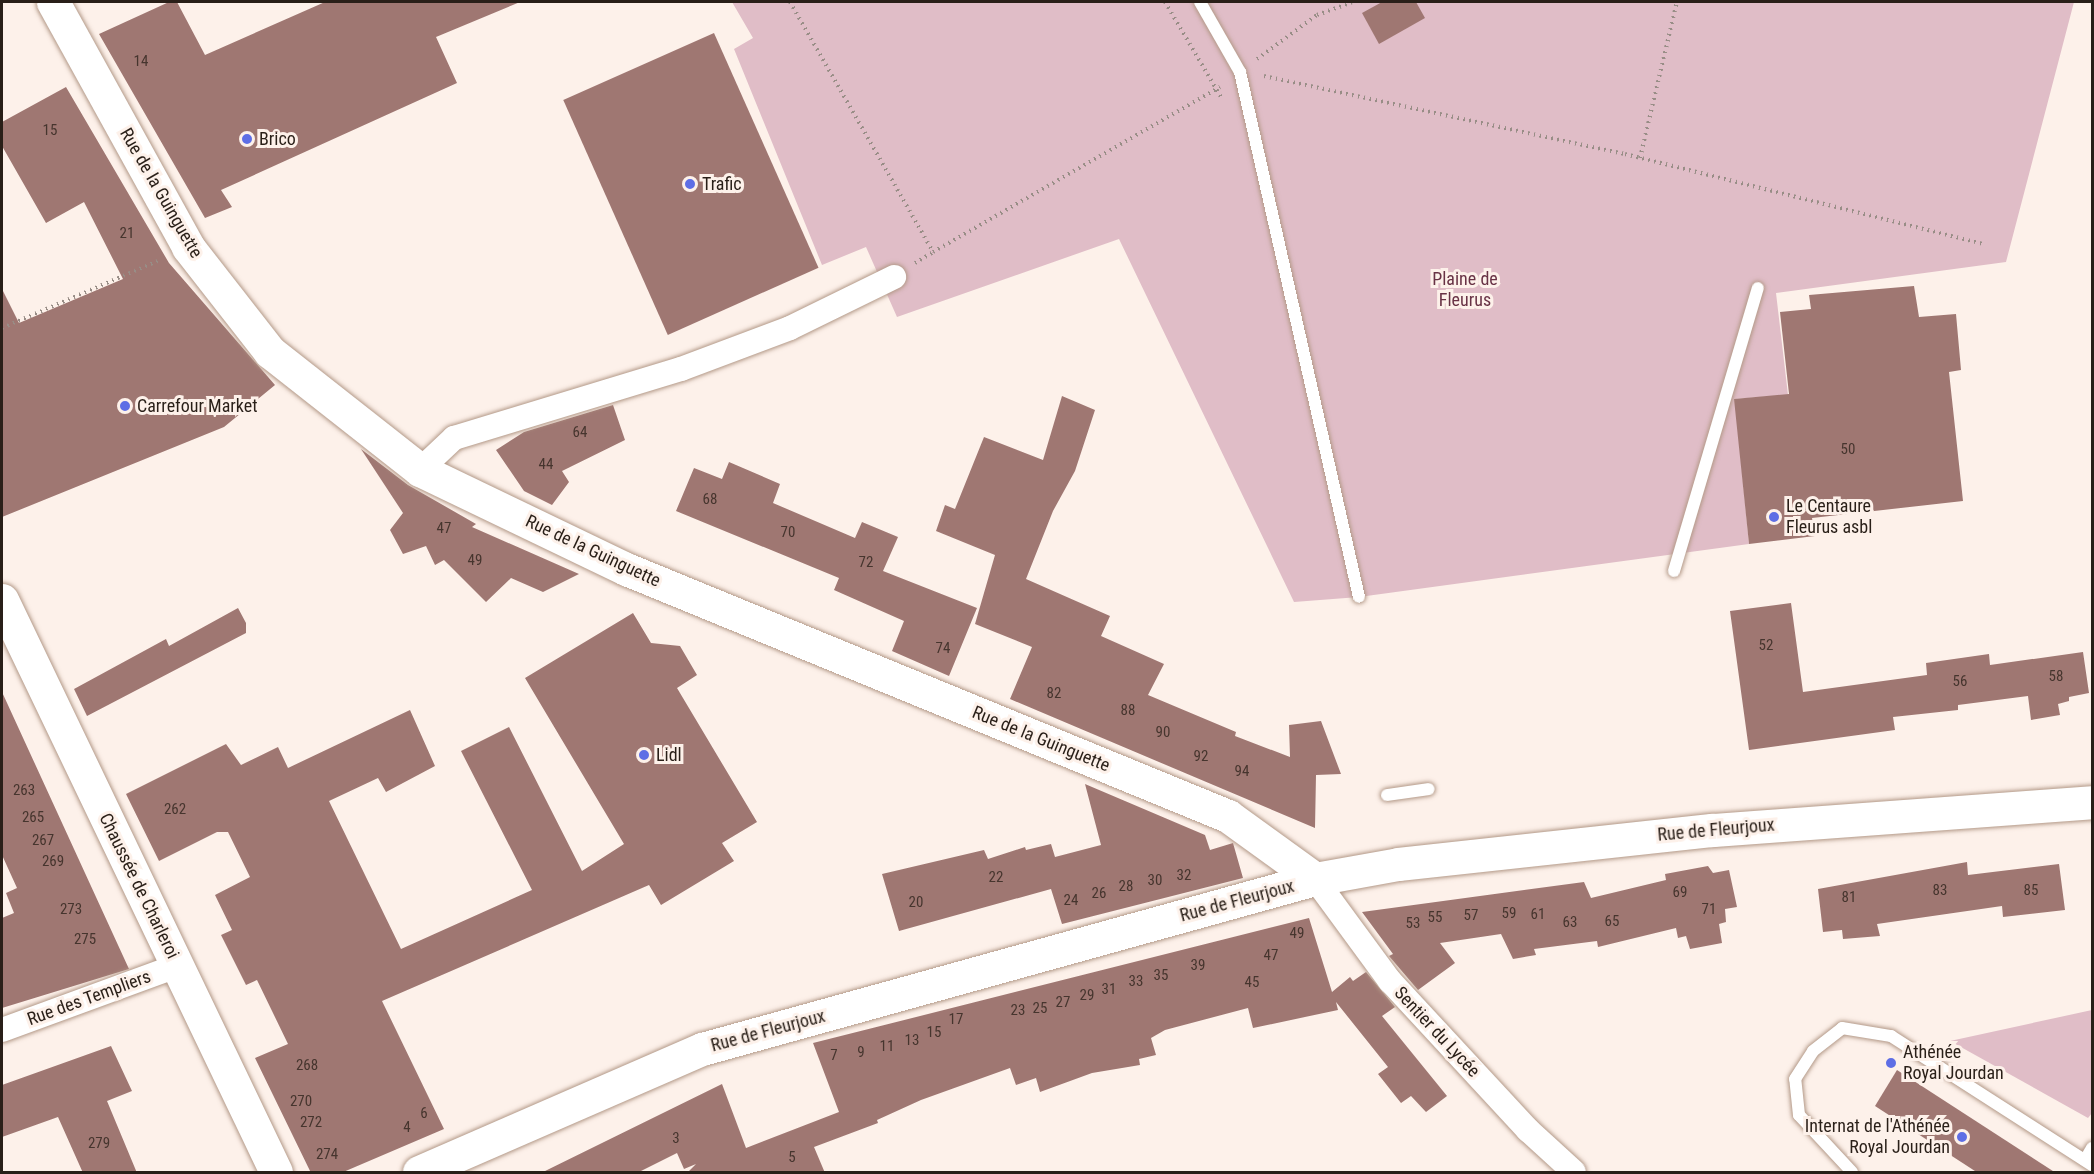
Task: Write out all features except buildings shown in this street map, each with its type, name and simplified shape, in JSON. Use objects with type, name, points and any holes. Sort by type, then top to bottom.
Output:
[{"type":"street","name":"Rue de la Guinguette","points":[[53,2],[188,247],[270,352],[420,470],[626,569],[1228,816],[1315,879]]},
{"type":"street","points":[[420,470],[454,438],[681,369],[790,328],[894,277]]},
{"type":"street","name":"Chaussée de Charleroi","points":[[2,600],[276,1173]]},
{"type":"street","name":"Rue de Fleurjoux","points":[[419,1173],[702,1049],[1315,879],[1398,864],[1713,830],[2092,802]]},
{"type":"street","name":"Sentier du Lycée","points":[[1315,879],[1390,981],[1528,1130],[1574,1173]]},
{"type":"street","name":"Rue des Templiers","points":[[2,1030],[177,966]]},
{"type":"lane","points":[[1200,2],[1239,72],[1359,597]]},
{"type":"lane","points":[[1674,570],[1758,288]]},
{"type":"lane","points":[[1387,795],[1428,789]]},
{"type":"lane","points":[[1852,1173],[1799,1115],[1796,1079],[1813,1051],[1842,1028],[1891,1036],[2089,1163],[2092,1148]]},
{"type":"path","points":[[790,2],[933,252],[1216,90],[1165,2]]},
{"type":"path","points":[[1239,72],[1317,15],[1352,2]]},
{"type":"path","points":[[1641,158],[1677,2]]},
{"type":"path","points":[[1239,72],[1304,82],[1641,158],[1983,244]]},
{"type":"path","points":[[2,328],[188,247]]},
{"type":"green space","name":"Plaine de Fleurus","points":[[732,2],[2074,2],[2006,262],[1776,293],[1788,395],[1735,399],[1749,544],[1359,597],[1294,602],[1119,239],[897,317],[866,247],[822,265],[734,49],[753,38]]},
{"type":"green space","points":[[2092,1010],[2092,1113],[2088,1118],[1950,1041]]},
{"type":"place","name":"Brico","points":[[247,139]]},
{"type":"place","name":"Trafic","points":[[690,184]]},
{"type":"place","name":"Carrefour Market","points":[[125,406]]},
{"type":"place","name":"Le Centaure Fleurus asbl","points":[[1774,517]]},
{"type":"place","name":"Lidl","points":[[644,755]]},
{"type":"place","name":"Athénée Royal Jourdan","points":[[1891,1063]]},
{"type":"place","name":"Internat de l'Athénée Royal Jourdan","points":[[1962,1137]]}]
